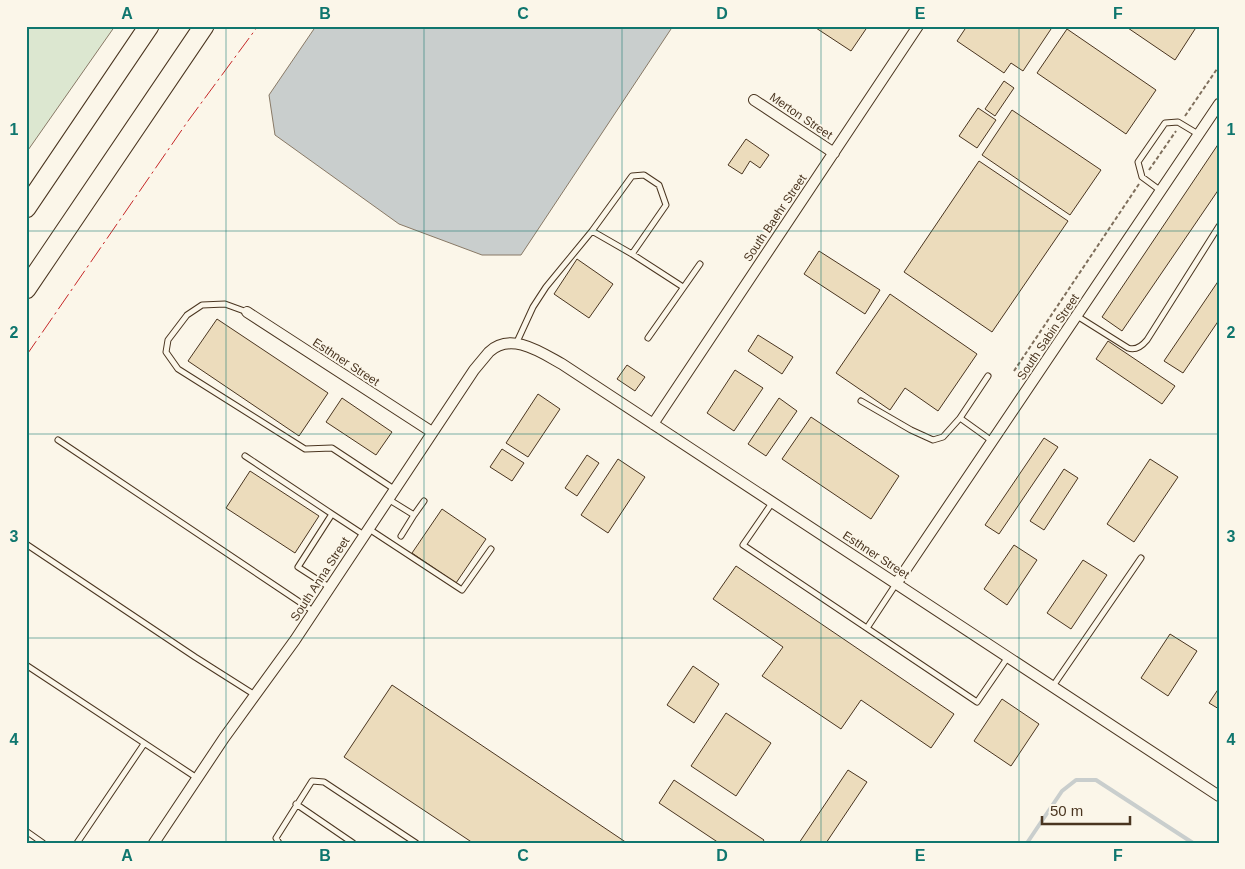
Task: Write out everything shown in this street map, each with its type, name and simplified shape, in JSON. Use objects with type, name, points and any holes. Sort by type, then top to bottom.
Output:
[{"type":"highway","points":[[26,208],[149,26]]},
{"type":"highway","points":[[26,289],[204,26]]},
{"type":"street","name":"South Baehr Street","points":[[653,424],[918,26]]},
{"type":"street","name":"Merton Street","points":[[754,100],[834,153]]},
{"type":"street","name":"South Sabin Street","points":[[896,584],[1219,104]]},
{"type":"street","name":"Esthner Street","points":[[247,312],[432,432]]},
{"type":"street","name":"South Anna Street","points":[[154,843],[295,640],[474,370],[491,351],[505,344],[516,344]]},
{"type":"street","name":"Esthner Street","points":[[516,344],[532,348],[562,364],[1219,796]]},
{"type":"lane","points":[[1161,191],[1143,178],[1138,162],[1164,123],[1178,122],[1198,134]]},
{"type":"lane","points":[[516,344],[546,287],[592,231],[632,176],[644,175],[659,185],[666,205],[632,254]]},
{"type":"lane","points":[[1077,316],[1128,348],[1132,349],[1140,346],[1147,340],[1219,226]]},
{"type":"lane","points":[[592,231],[683,287]]},
{"type":"lane","points":[[648,338],[700,264]]},
{"type":"lane","points":[[247,312],[225,304],[202,305],[187,315],[168,340],[166,352],[178,369],[305,448],[332,448],[394,489]]},
{"type":"lane","points":[[861,401],[911,430],[933,440],[943,437],[960,418],[988,376]]},
{"type":"lane","points":[[960,418],[993,441]]},
{"type":"lane","points":[[58,440],[313,611]]},
{"type":"lane","points":[[245,456],[332,514],[366,532],[462,590],[491,548]]},
{"type":"lane","points":[[388,498],[414,516]]},
{"type":"lane","points":[[401,536],[424,502]]},
{"type":"lane","points":[[772,502],[743,545],[977,702],[1008,657]]},
{"type":"lane","points":[[329,587],[298,567],[332,514]]},
{"type":"lane","points":[[26,544],[255,695]]},
{"type":"lane","points":[[1053,687],[1141,558]]},
{"type":"lane","points":[[867,628],[896,584]]},
{"type":"lane","points":[[26,665],[197,779]]},
{"type":"lane","points":[[77,843],[144,744]]},
{"type":"lane","points":[[279,843],[276,838],[312,781],[324,782],[416,843]]},
{"type":"lane","points":[[296,804],[353,843]]},
{"type":"lane","points":[[26,831],[43,843]]},
{"type":"path","points":[[1014,372],[1219,66]]},
{"type":"green space","points":[[26,26],[115,26],[26,153]]},
{"type":"shaded area","points":[[316,26],[673,26],[521,255],[482,255],[399,224],[275,135],[269,95]]},
{"type":"building","points":[[818,26],[868,26],[851,51],[816,28]]},
{"type":"building","points":[[967,26],[1053,26],[1023,71],[1011,63],[1004,73],[957,41]]},
{"type":"building","points":[[1125,26],[1197,26],[1175,60]]},
{"type":"building","points":[[1067,29],[1156,90],[1126,134],[1037,73]]},
{"type":"building","points":[[1004,81],[1014,88],[995,116],[985,109]]},
{"type":"building","points":[[978,108],[996,120],[977,148],[959,136]]},
{"type":"building","points":[[1012,110],[1101,170],[1070,215],[982,155]]},
{"type":"building","points":[[746,139],[769,155],[760,168],[750,161],[742,174],[728,165]]},
{"type":"building","points":[[1219,143],[1219,189],[1122,331],[1102,317]]},
{"type":"building","points":[[979,161],[1068,221],[992,332],[904,272]]},
{"type":"building","points":[[819,251],[880,290],[865,314],[804,274]]},
{"type":"building","points":[[577,259],[613,284],[589,318],[554,294]]},
{"type":"building","points":[[1219,280],[1219,320],[1183,373],[1164,361]]},
{"type":"building","points":[[890,294],[977,354],[938,411],[905,388],[890,410],[836,373]]},
{"type":"building","points":[[217,319],[328,393],[299,436],[188,361]]},
{"type":"building","points":[[758,335],[793,357],[782,374],[748,351]]},
{"type":"building","points":[[1108,341],[1175,386],[1162,404],[1096,359]]},
{"type":"building","points":[[627,365],[645,377],[635,391],[617,379]]},
{"type":"building","points":[[735,370],[763,388],[734,431],[707,413]]},
{"type":"building","points":[[538,394],[560,409],[528,457],[506,443]]},
{"type":"building","points":[[342,398],[392,432],[376,455],[326,422]]},
{"type":"building","points":[[779,398],[797,411],[766,456],[748,444]]},
{"type":"building","points":[[811,417],[899,476],[871,519],[782,459]]},
{"type":"building","points":[[1044,438],[1058,447],[999,534],[985,525]]},
{"type":"building","points":[[502,449],[524,463],[512,481],[490,467]]},
{"type":"building","points":[[587,455],[599,463],[577,496],[565,488]]},
{"type":"building","points":[[618,459],[645,477],[608,533],[581,515]]},
{"type":"building","points":[[1150,459],[1178,477],[1134,542],[1107,524]]},
{"type":"building","points":[[1064,469],[1078,478],[1044,530],[1030,521]]},
{"type":"building","points":[[250,471],[319,516],[295,553],[226,508]]},
{"type":"building","points":[[442,509],[486,539],[456,583],[412,553]]},
{"type":"building","points":[[1014,545],[1037,560],[1007,605],[984,589]]},
{"type":"building","points":[[1083,560],[1107,575],[1071,629],[1047,613]]},
{"type":"building","points":[[736,566],[954,714],[931,748],[861,700],[841,729],[762,676],[783,647],[713,599]]},
{"type":"building","points":[[1170,634],[1197,651],[1168,696],[1141,678]]},
{"type":"building","points":[[693,666],[719,684],[694,723],[667,705]]},
{"type":"building","points":[[392,685],[627,843],[473,843],[344,757]]},
{"type":"building","points":[[1219,688],[1219,709],[1209,703]]},
{"type":"building","points":[[1002,699],[1039,724],[1011,766],[974,741]]},
{"type":"building","points":[[726,713],[771,743],[736,796],[691,766]]},
{"type":"building","points":[[848,770],[867,782],[826,843],[799,843]]},
{"type":"building","points":[[674,780],[764,840],[762,843],[719,843],[659,803]]},
{"type":"waterway","points":[[1027,843],[1062,791],[1076,780],[1096,780],[1193,843]]},
{"type":"power","points":[[26,356],[188,121],[258,26]]}]
